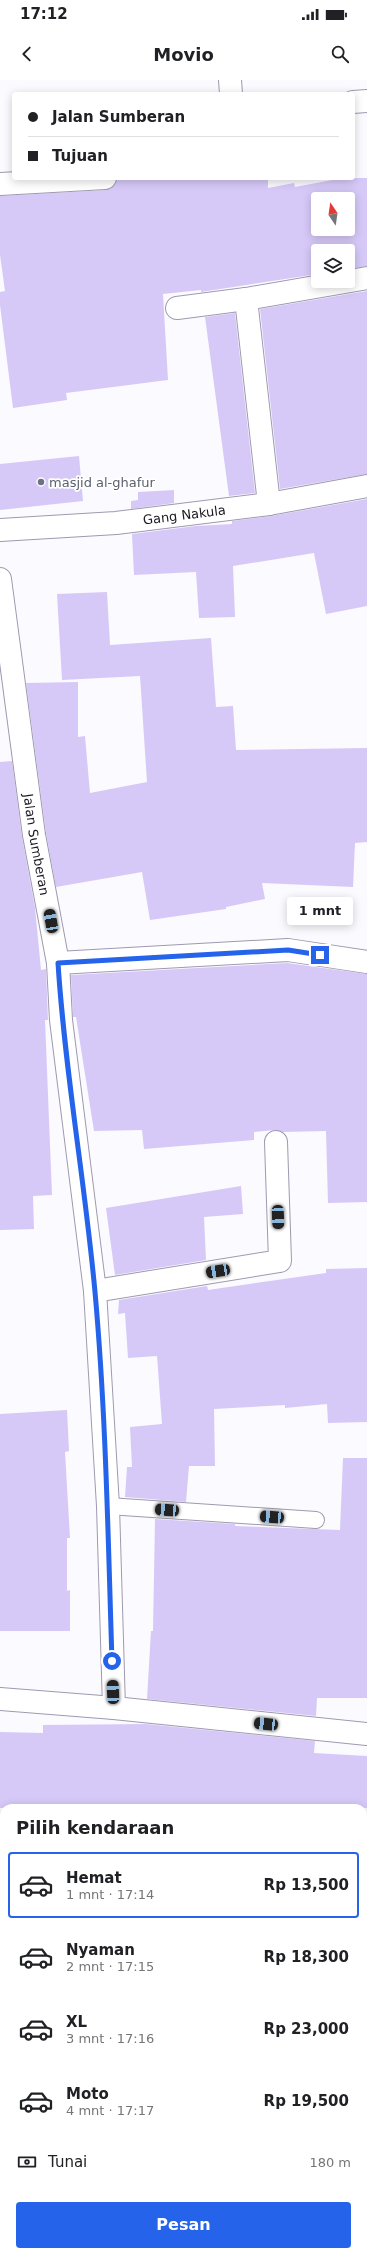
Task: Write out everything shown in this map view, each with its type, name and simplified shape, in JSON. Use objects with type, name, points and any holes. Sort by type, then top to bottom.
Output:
[{"type":"street","points":[[230,80],[231,92]]},
{"type":"street","points":[[355,102],[367,101]]},
{"type":"street","points":[[0,184],[70,180]]},
{"type":"street","points":[[177,308],[246,299],[367,278]]},
{"type":"street","points":[[246,299],[269,504]]},
{"type":"street","name":"Gang Nakula","points":[[0,530],[116,523],[269,504],[367,486]]},
{"type":"street","name":"Jalan Sumberan","points":[[0,578],[34,835],[58,963],[61,1020],[95,1291],[108,1506],[114,1708]]},
{"type":"street","points":[[58,963],[288,950],[367,962]]},
{"type":"street","points":[[95,1291],[280,1261],[276,1142]]},
{"type":"street","points":[[0,1699],[114,1708],[367,1734]]},
{"type":"lane","points":[[108,1506],[316,1520]]},
{"type":"building","points":[[355,178],[367,178],[367,266],[355,268],[355,244],[311,244],[311,275],[201,292],[201,290],[163,294],[168,380],[66,393],[67,400],[13,408],[0,305],[0,292],[5,291],[0,255],[0,196],[106,190],[112,188],[116,180],[268,180],[268,188],[294,183],[295,187],[332,180],[355,180]]},
{"type":"building","points":[[367,291],[367,474],[280,489],[260,309]]},
{"type":"building","points":[[235,313],[255,493],[229,496],[205,317]]},
{"type":"building","name":"masjid al-ghafur","points":[[79,456],[83,501],[0,510],[0,464]]},
{"type":"building","points":[[174,490],[174,503],[131,509],[131,501],[138,500],[138,492]]},
{"type":"building","points":[[367,499],[367,606],[326,614],[314,553],[233,566],[235,617],[199,618],[196,572],[134,575],[132,534],[196,526],[232,524],[232,521],[271,516]]},
{"type":"building","points":[[107,592],[110,645],[211,638],[216,707],[233,706],[236,750],[367,748],[367,842],[355,843],[353,887],[262,883],[265,899],[226,907],[226,909],[150,920],[142,872],[56,887],[46,833],[26,683],[78,682],[78,737],[85,736],[90,793],[147,782],[140,676],[62,680],[57,594]]},
{"type":"building","points":[[12,761],[22,837],[35,908],[41,970],[46,969],[48,1020],[45,1020],[52,1195],[33,1196],[34,1229],[0,1230],[0,762]]},
{"type":"building","points":[[287,963],[367,974],[367,1202],[328,1203],[326,1131],[283,1132],[275,1130],[254,1132],[254,1140],[144,1149],[142,1130],[94,1131],[76,1017],[73,1017],[71,975]]},
{"type":"building","points":[[241,1186],[243,1214],[204,1217],[206,1260],[115,1275],[106,1208]]},
{"type":"building","points":[[367,1268],[367,1422],[328,1423],[327,1404],[285,1408],[285,1405],[214,1409],[215,1466],[189,1466],[186,1502],[125,1497],[127,1467],[132,1467],[130,1427],[162,1424],[157,1356],[128,1358],[125,1313],[118,1314],[119,1300],[207,1286],[208,1290],[326,1273],[326,1269]]},
{"type":"building","points":[[67,1410],[69,1451],[65,1452],[70,1538],[67,1538],[67,1591],[70,1590],[70,1631],[0,1631],[0,1414]]},
{"type":"building","points":[[343,1458],[367,1458],[367,1698],[317,1698],[316,1716],[147,1699],[151,1631],[153,1631],[155,1519],[235,1524],[235,1526],[340,1530]]},
{"type":"building","points":[[146,1724],[315,1741],[314,1753],[367,1756],[367,1804],[0,1804],[0,1732],[43,1733],[43,1725]]},
{"type":"place","name":"masjid al-ghafur","points":[[41,482]]},
{"type":"route","points":[[112,1661],[108,1506],[95,1291],[61,1020],[58,963],[288,950],[320,955]]}]
